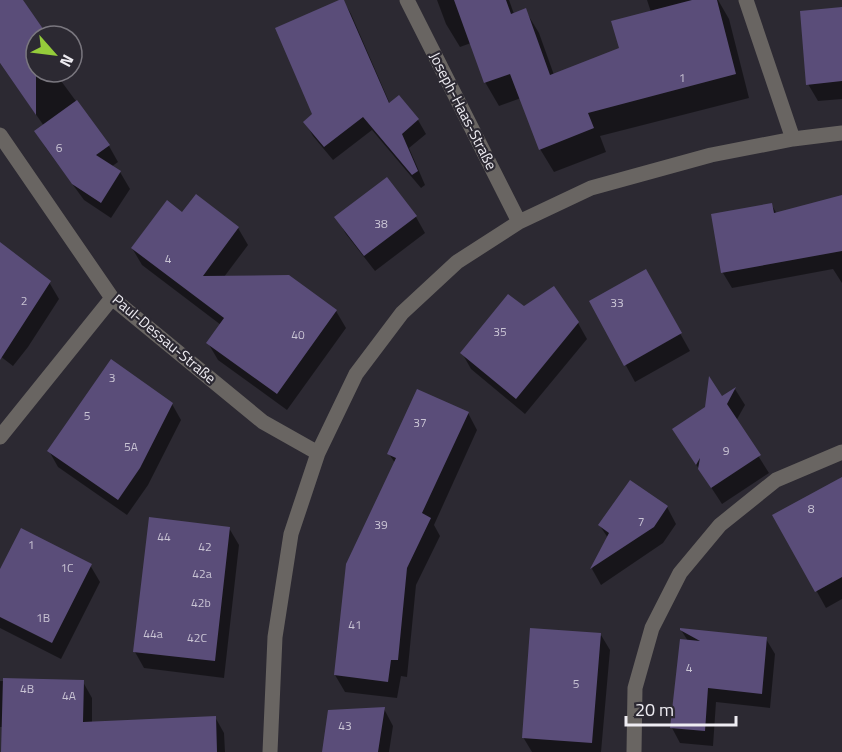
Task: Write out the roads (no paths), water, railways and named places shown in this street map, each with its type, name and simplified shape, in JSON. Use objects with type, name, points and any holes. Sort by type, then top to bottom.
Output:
[{"type":"street","name":"Joseph-Haas-Straße","points":[[407,0],[519,222]]},
{"type":"street","points":[[746,0],[793,139]]},
{"type":"street","points":[[270,752],[275,637],[291,534],[318,453],[356,374],[402,314],[457,262],[519,222],[591,188],[711,155],[793,139],[842,134]]},
{"type":"street","name":"Paul-Dessau-Straße","points":[[0,135],[112,298],[263,422],[318,453]]},
{"type":"street","points":[[0,437],[112,298]]},
{"type":"street","points":[[634,752],[635,688],[652,628],[680,573],[720,525],[776,480],[842,452]]}]
